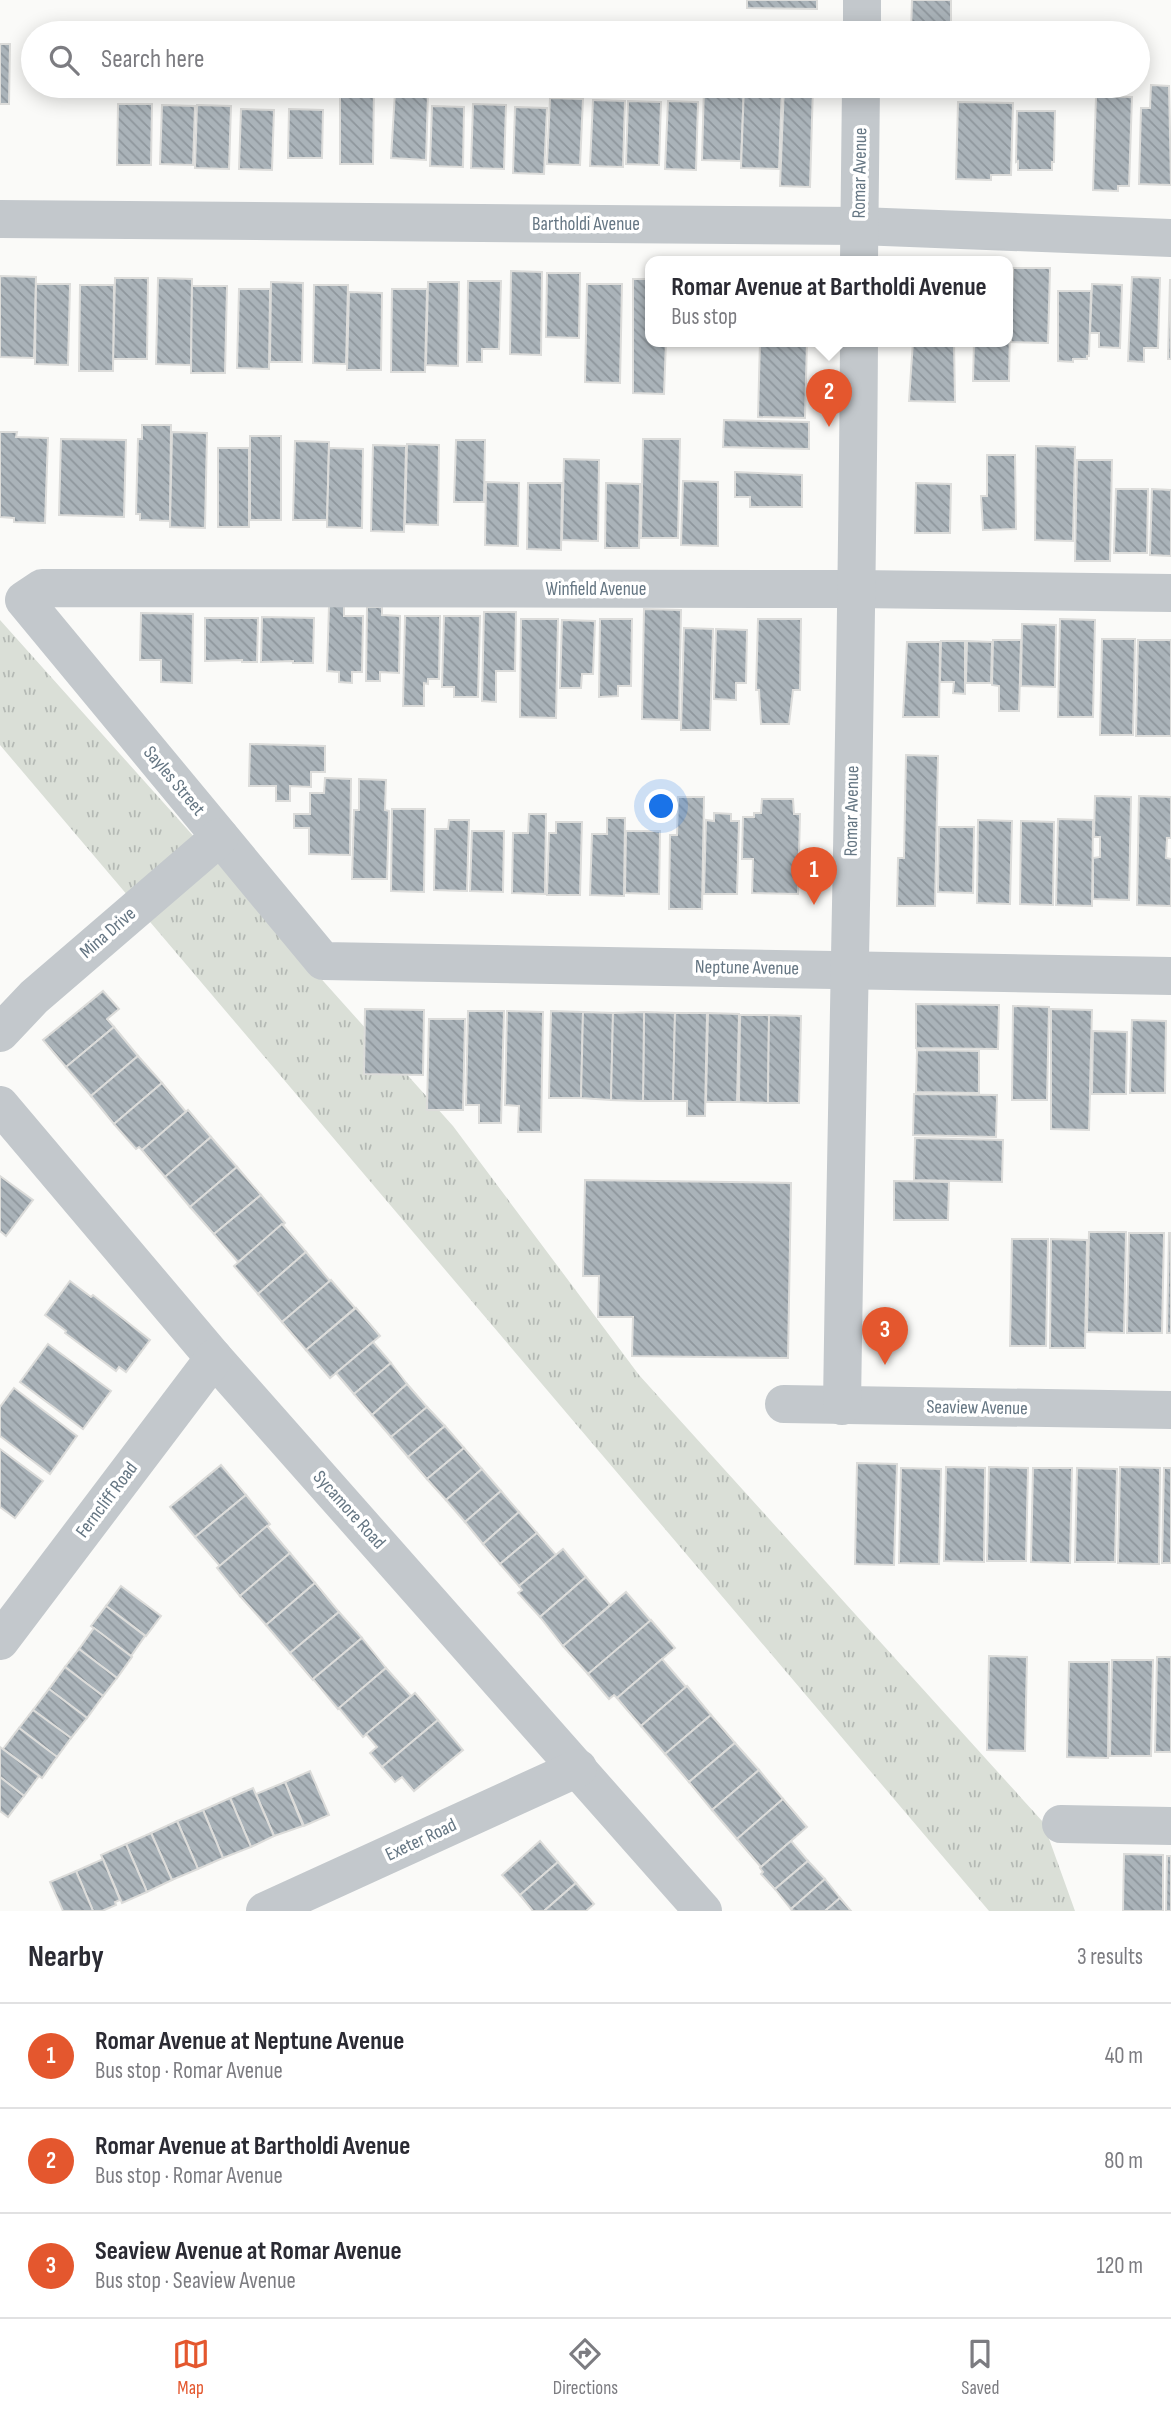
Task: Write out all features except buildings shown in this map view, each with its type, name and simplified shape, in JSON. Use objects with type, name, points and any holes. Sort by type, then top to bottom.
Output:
[{"type":"street","points":[[862,0],[862,21]]},
{"type":"street","name":"Romar Avenue","points":[[859,243],[861,98]]},
{"type":"street","name":"Bartholdi Avenue","points":[[0,219],[859,243],[1171,238]]},
{"type":"street","name":"Romar Avenue","points":[[842,1406],[859,347]]},
{"type":"street","name":"Winfield Avenue","points":[[24,600],[41,588],[857,589],[1171,593]]},
{"type":"street","name":"Sayles Street","points":[[24,600],[323,961]]},
{"type":"street","name":"Mina Drive","points":[[0,1033],[34,997],[220,837]]},
{"type":"street","name":"Neptune Avenue","points":[[323,961],[1171,976]]},
{"type":"street","name":"Sycamore Road","points":[[0,1105],[215,1358],[703,1911]]},
{"type":"street","name":"Ferncliff Road","points":[[0,1641],[215,1358]]},
{"type":"street","name":"Seaview Avenue","points":[[784,1404],[1171,1410]]},
{"type":"street","name":"Exeter Road","points":[[265,1911],[578,1768]]},
{"type":"street","points":[[1061,1824],[1171,1826]]},
{"type":"green space","points":[[0,620],[453,1126],[639,1375],[1043,1822],[1075,1911],[989,1911],[0,745]]},
{"type":"place","name":"Romar Avenue at Bartholdi Avenue","points":[[829,427]]},
{"type":"place","name":"Romar Avenue at Neptune Avenue","points":[[814,905]]},
{"type":"place","name":"Seaview Avenue at Romar Avenue","points":[[885,1365]]}]
